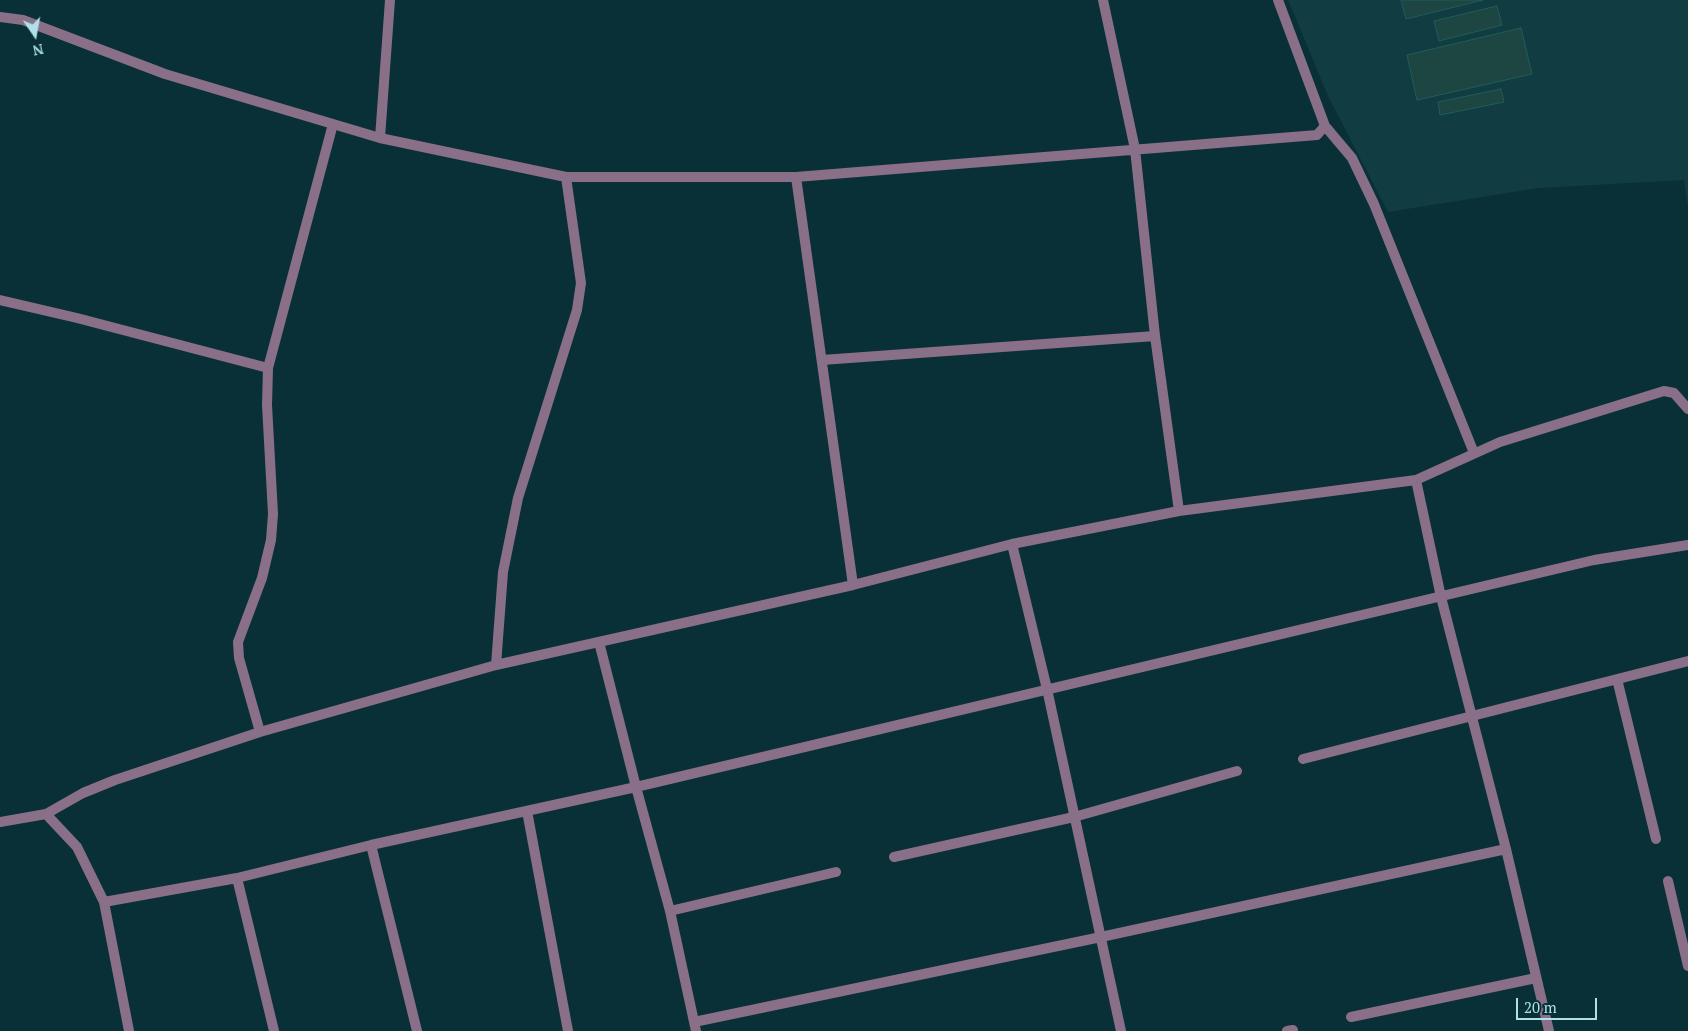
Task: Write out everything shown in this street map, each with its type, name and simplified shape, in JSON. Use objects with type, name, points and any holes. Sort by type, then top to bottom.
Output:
[{"type":"street","points":[[380,138],[390,0]]},
{"type":"street","points":[[1103,0],[1135,149],[1155,336],[1180,510]]},
{"type":"street","points":[[1278,0],[1325,126],[1352,158],[1368,190],[1474,454]]},
{"type":"street","points":[[0,17],[23,20],[164,74],[380,138],[566,177],[796,177],[1317,135],[1325,126]]},
{"type":"street","points":[[260,732],[239,658],[238,642],[262,578],[273,514],[267,405],[268,368],[333,124]]},
{"type":"street","points":[[496,665],[503,572],[518,498],[577,310],[581,283],[566,177]]},
{"type":"street","points":[[796,177],[853,585]]},
{"type":"street","points":[[0,300],[268,368]]},
{"type":"street","points":[[822,360],[1155,336]]},
{"type":"street","points":[[0,822],[46,814],[83,793],[115,780],[260,732],[496,665],[853,585],[1012,544],[1180,510],[1416,480],[1500,442],[1664,391],[1674,393],[1688,409]]},
{"type":"street","points":[[1416,480],[1441,597],[1506,848],[1550,1031]]},
{"type":"street","points":[[1012,544],[1047,689],[1121,1031]]},
{"type":"street","points":[[104,902],[237,878],[371,845],[636,787],[1594,560],[1688,545]]},
{"type":"street","points":[[599,642],[670,911],[695,1026],[1506,848]]},
{"type":"street","points":[[1302,759],[1688,661]]},
{"type":"street","points":[[1617,679],[1656,839]]},
{"type":"street","points":[[894,857],[1074,817],[1237,771]]},
{"type":"street","points":[[527,811],[568,1031]]},
{"type":"street","points":[[46,814],[77,847],[104,902],[128,1031]]},
{"type":"street","points":[[371,845],[417,1031]]},
{"type":"street","points":[[670,911],[836,872]]},
{"type":"street","points":[[237,878],[274,1031]]},
{"type":"street","points":[[1668,881],[1688,966]]},
{"type":"street","points":[[1351,1017],[1536,978]]},
{"type":"shaded area","points":[[1288,0],[1688,0],[1688,207],[1684,180],[1538,188],[1388,212],[1328,96]]},
{"type":"building","points":[[1401,0],[1483,0],[1406,19]]},
{"type":"building","points":[[1497,6],[1502,25],[1439,41],[1434,21]]},
{"type":"building","points":[[1521,28],[1532,74],[1417,100],[1407,55]]},
{"type":"building","points":[[1501,89],[1504,102],[1440,115],[1438,102]]}]
